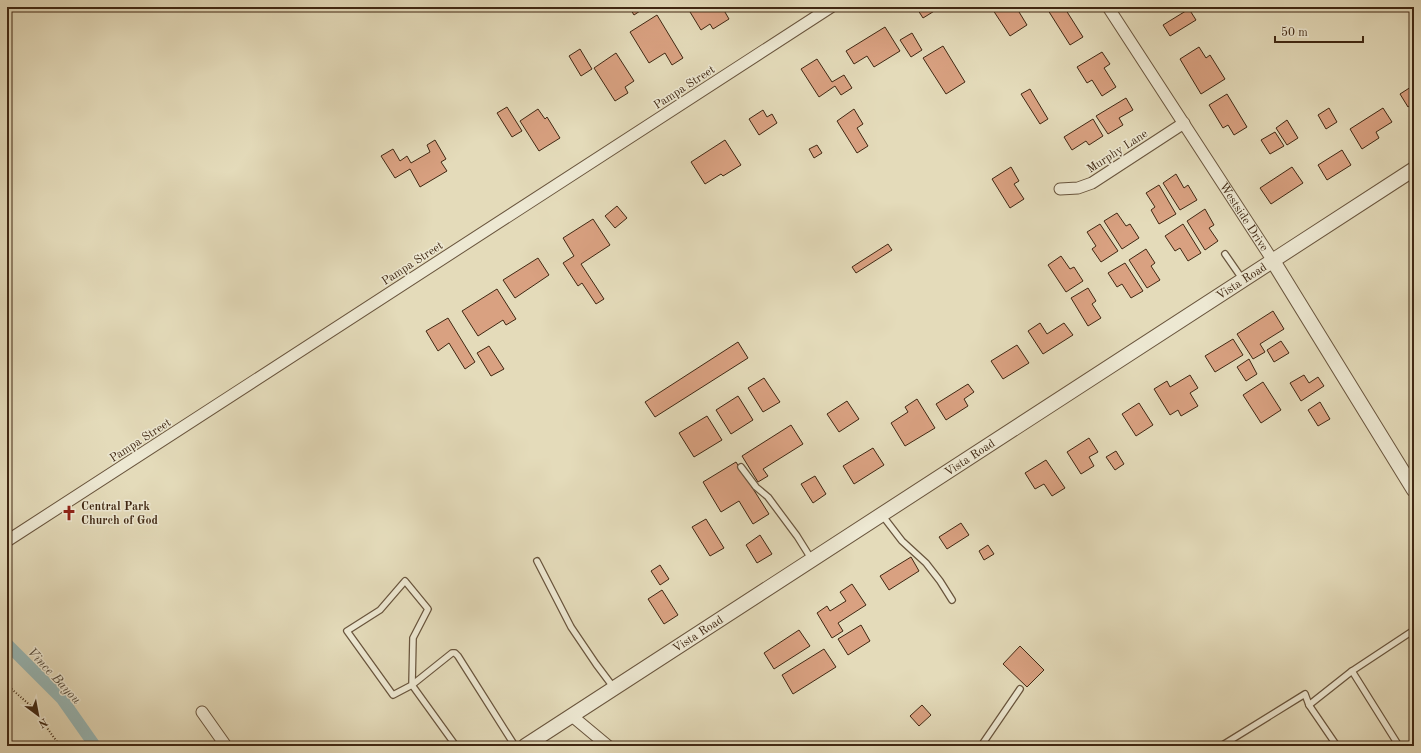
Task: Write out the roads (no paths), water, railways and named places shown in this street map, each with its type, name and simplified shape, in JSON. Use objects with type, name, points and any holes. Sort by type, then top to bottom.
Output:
[{"type":"street","name":"Pampa Street","points":[[7,541],[830,7]]},
{"type":"street","name":"Westside Drive","points":[[1108,7],[1273,261],[1414,490]]},
{"type":"street","name":"Murphy Lane","points":[[1060,189],[1078,188],[1092,183],[1184,124]]},
{"type":"street","name":"Vista Road","points":[[525,746],[1414,170]]},
{"type":"street","points":[[202,712],[226,746]]},
{"type":"street","points":[[572,716],[608,746]]},
{"type":"lane","points":[[1225,254],[1243,281]]},
{"type":"lane","points":[[741,468],[756,487],[768,497],[797,536],[812,560]]},
{"type":"lane","points":[[882,515],[902,541],[926,563],[952,600]]},
{"type":"lane","points":[[537,561],[571,627],[614,688]]},
{"type":"lane","points":[[456,746],[412,685],[413,638],[428,609],[405,581],[380,610],[348,631],[393,695],[412,685],[455,653],[515,746]]},
{"type":"lane","points":[[1309,705],[1352,670],[1414,630]]},
{"type":"lane","points":[[1352,670],[1399,746]]},
{"type":"lane","points":[[981,746],[1020,689]]},
{"type":"lane","points":[[1221,746],[1305,694],[1309,705],[1337,746]]},
{"type":"waterway","name":"Vince Bayou","points":[[7,644],[62,699],[95,746]]},
{"type":"place","name":"Central Park Church of God","points":[[69,513]]}]
